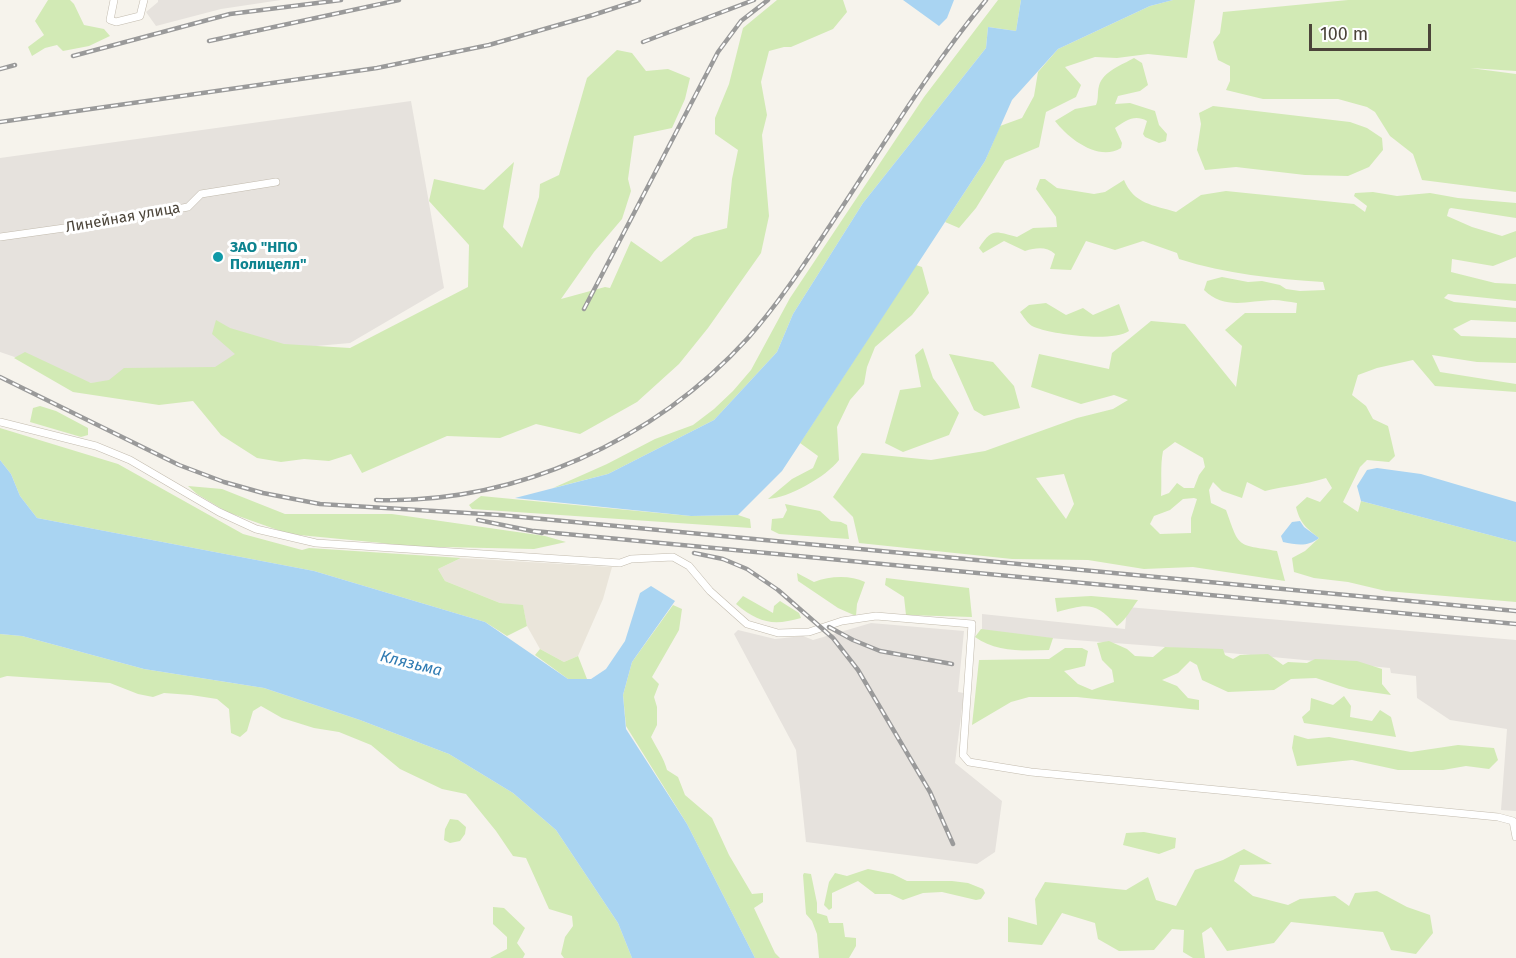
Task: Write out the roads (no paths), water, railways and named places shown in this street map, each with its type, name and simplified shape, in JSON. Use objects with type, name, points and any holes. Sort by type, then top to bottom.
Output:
[{"type":"street","points":[[114,0],[110,20],[116,22],[140,16],[144,0]]},
{"type":"street","name":"Линейная улица","points":[[0,237],[100,223],[188,207],[201,194],[276,182]]},
{"type":"street","points":[[0,422],[96,446],[130,460],[219,512],[256,529],[316,543],[620,563],[631,559],[673,558],[689,566],[710,591],[747,624],[778,633],[809,632],[842,621],[876,616],[972,624],[963,755],[969,762],[1030,772],[1498,817],[1513,821],[1516,837]]},
{"type":"water","points":[[903,0],[954,0],[947,18],[939,26]]},
{"type":"water","points":[[1021,0],[1173,0],[1150,6],[1058,49],[1012,100],[985,161],[782,471],[738,515],[691,516],[515,498],[608,474],[714,420],[777,352],[793,314],[863,203],[986,48],[988,27],[1016,31]]},
{"type":"water","name":"Клязьма","points":[[0,460],[11,474],[20,496],[37,518],[314,571],[485,622],[568,679],[591,679],[606,669],[625,641],[640,593],[651,586],[675,601],[632,662],[623,695],[626,729],[687,824],[755,958],[632,958],[618,923],[556,830],[513,793],[449,754],[360,720],[264,688],[144,669],[22,636],[0,634]]},
{"type":"water","points":[[1377,468],[1421,474],[1516,502],[1516,542],[1361,501],[1357,486],[1367,470]]},
{"type":"water","points":[[1300,521],[1304,527],[1319,538],[1302,545],[1283,542],[1281,536],[1292,522]]},
{"type":"railway","points":[[73,56],[230,14],[341,0]]},
{"type":"railway","points":[[209,41],[399,0]]},
{"type":"railway","points":[[0,122],[377,68],[489,45],[639,0]]},
{"type":"railway","points":[[643,42],[754,0]]},
{"type":"railway","points":[[584,309],[718,52],[741,21],[768,0]]},
{"type":"railway","points":[[376,500],[428,498],[480,491],[530,478],[579,459],[626,436],[670,407],[711,375],[748,338],[781,297],[925,82],[986,0]]},
{"type":"railway","points":[[0,69],[15,65]]},
{"type":"railway","points":[[0,377],[179,465],[224,482],[263,493],[320,504],[500,515],[1516,611]]},
{"type":"railway","points":[[478,520],[542,533]]},
{"type":"railway","points":[[534,531],[1516,624]]},
{"type":"railway","points":[[694,553],[723,559],[747,569],[778,590],[833,638],[858,670],[930,792],[953,844]]},
{"type":"railway","points":[[829,627],[880,651],[952,664]]},
{"type":"place","name":"ЗАО \"НПО Полицелл\"","points":[[218,257]]}]
